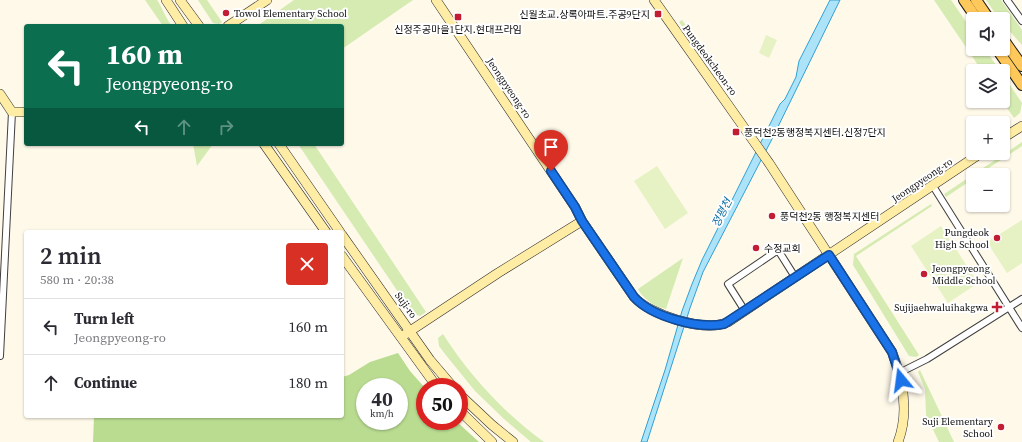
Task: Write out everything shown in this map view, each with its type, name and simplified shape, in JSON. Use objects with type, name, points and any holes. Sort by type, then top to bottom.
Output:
[{"type":"main road","points":[[166,0],[182,24]]},
{"type":"main road","points":[[180,0],[197,24]]},
{"type":"main road","points":[[231,24],[266,0]]},
{"type":"main road","name":"Jeongpyeong-ro","points":[[436,0],[575,207],[582,221],[637,301],[649,309],[666,316],[709,326],[724,324],[971,160]]},
{"type":"main road","name":"Pungdeokcheon-ro","points":[[654,0],[769,163],[829,255]]},
{"type":"main road","points":[[964,0],[972,12]]},
{"type":"main road","points":[[976,0],[984,12]]},
{"type":"main road","points":[[1010,49],[1022,66]]},
{"type":"main road","points":[[1002,56],[1022,85]]},
{"type":"main road","points":[[0,94],[12,112],[24,112]]},
{"type":"main road","points":[[1010,134],[1022,126]]},
{"type":"main road","points":[[265,146],[325,230]]},
{"type":"main road","points":[[280,146],[339,230]]},
{"type":"main road","points":[[400,337],[498,273],[582,221]]},
{"type":"main road","name":"Suji-ro","points":[[344,238],[430,360],[445,378]]},
{"type":"main road","points":[[829,255],[892,352],[899,373],[904,399],[902,431],[898,442]]},
{"type":"main road","points":[[344,259],[430,378]]},
{"type":"main road","points":[[468,403],[492,426],[513,442]]},
{"type":"main road","points":[[468,419],[492,442]]},
{"type":"street","points":[[1007,0],[1022,21]]},
{"type":"street","points":[[0,356],[12,112]]},
{"type":"street","points":[[932,186],[1022,328]]},
{"type":"street","points":[[745,311],[728,284],[778,250],[795,277]]},
{"type":"street","points":[[899,373],[927,359],[1022,299]]},
{"type":"green space","points":[[145,0],[157,0],[171,24],[162,24]]},
{"type":"green space","points":[[198,0],[207,0],[222,22],[219,24],[213,23]]},
{"type":"green space","points":[[294,0],[413,0],[344,48],[344,24],[260,24]]},
{"type":"green space","points":[[934,0],[951,0],[966,22],[966,47]]},
{"type":"green space","points":[[986,0],[1001,0],[1009,12],[994,12]]},
{"type":"green space","points":[[1010,13],[1022,30],[1022,45],[1010,32]]},
{"type":"green space","points":[[682,20],[732,90],[730,92],[679,22]]},
{"type":"green space","points":[[766,35],[777,40],[769,58],[759,53]]},
{"type":"green space","points":[[972,56],[990,56],[995,64],[977,64]]},
{"type":"green space","points":[[1010,85],[1022,103],[1020,113],[1014,118],[1007,108],[1010,108]]},
{"type":"green space","points":[[1022,142],[1022,146],[1010,154],[1010,150]]},
{"type":"green space","points":[[193,146],[212,146],[197,166]]},
{"type":"green space","points":[[299,146],[315,146],[426,312],[420,316],[413,314]]},
{"type":"green space","points":[[995,160],[1001,160],[989,168],[983,168]]},
{"type":"green space","points":[[657,166],[688,213],[665,229],[634,181]]},
{"type":"green space","points":[[966,179],[966,184],[946,197],[944,194]]},
{"type":"green space","points":[[931,204],[932,206],[856,256],[919,355],[916,357],[909,356],[853,265],[854,254]]},
{"type":"green space","points":[[1022,220],[1022,263],[1007,273],[987,242]]},
{"type":"green space","points":[[941,226],[978,283],[948,303],[911,246]]},
{"type":"green space","points":[[683,258],[666,309],[653,304],[640,293],[638,289]]},
{"type":"green space","points":[[443,334],[453,350],[489,393],[515,419],[544,442],[531,442],[475,391],[468,382],[468,378],[464,378],[439,346],[438,338]]},
{"type":"green space","points":[[398,353],[416,378],[416,430],[466,430],[479,442],[93,442],[94,418],[344,418],[344,376],[370,362]]},
{"type":"green space","points":[[920,370],[954,442],[939,442],[926,415],[925,389],[918,372]]},
{"type":"water","name":"정평천","points":[[830,0],[840,0],[771,141],[703,272],[647,442],[641,442],[665,370],[682,311],[702,260],[780,104],[785,99],[796,77],[799,61]]},
{"type":"place","name":"Towol Elementary School","points":[[226,13]]},
{"type":"place","name":"신월초교.상록아파트.주공9단지","points":[[658,14]]},
{"type":"place","name":"신정주공마을1단지.현대프라임","points":[[458,17]]},
{"type":"place","name":"풍덕천2동행정복지센터.신정7단지","points":[[736,132]]},
{"type":"place","name":"풍덕천2동 행정복지센터","points":[[772,216]]},
{"type":"place","name":"Pungdeok High School","points":[[997,238]]},
{"type":"place","name":"수정교회","points":[[756,248]]},
{"type":"place","name":"Jeongpyeong Middle School","points":[[924,274]]},
{"type":"place","name":"Sujijaehwaluihakgwa","points":[[997,307]]},
{"type":"place","name":"Suji Elementary School","points":[[1001,427]]},
{"type":"route","points":[[551,171],[575,207],[582,221],[634,297],[641,304],[658,314],[702,325],[714,326],[724,324],[829,255],[892,352],[901,380]]}]
